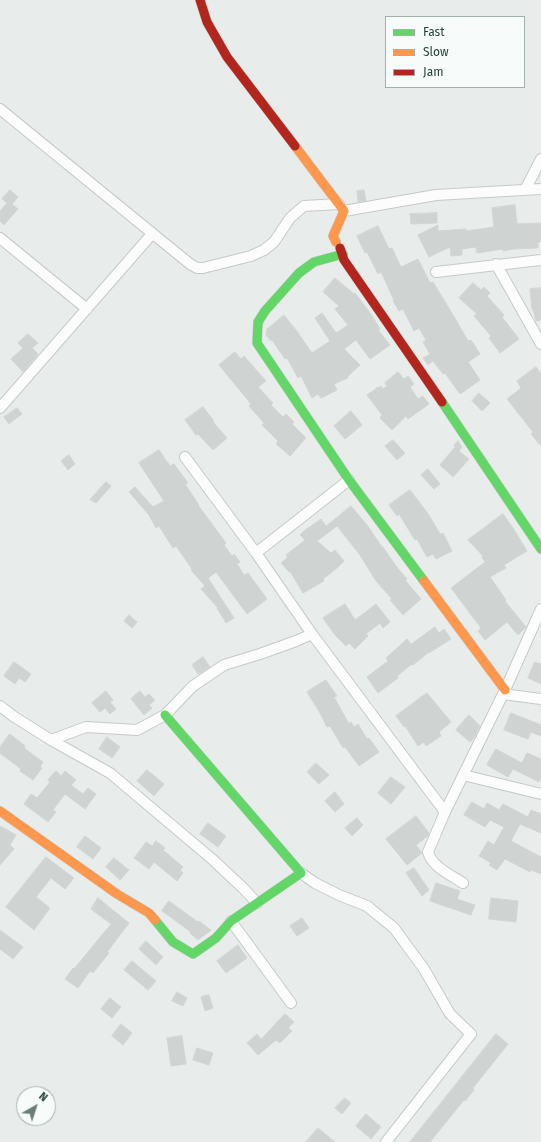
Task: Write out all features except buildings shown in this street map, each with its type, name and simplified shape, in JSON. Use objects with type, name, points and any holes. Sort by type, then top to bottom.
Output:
[{"type":"street","points":[[200,0],[207,22],[227,57],[341,207]]},
{"type":"street","points":[[0,109],[152,234],[197,268],[203,268],[251,256],[264,250],[274,242],[290,218],[304,206],[341,207],[436,195],[541,189]]},
{"type":"street","points":[[525,190],[541,160]]},
{"type":"street","points":[[341,207],[333,236],[340,248],[344,260],[462,430],[541,549]]},
{"type":"street","points":[[0,408],[152,234]]},
{"type":"street","points":[[0,238],[87,309]]},
{"type":"street","points":[[340,248],[314,262],[299,273],[265,311],[258,322],[257,343],[348,480],[504,692],[541,699]]},
{"type":"street","points":[[436,272],[541,260]]},
{"type":"street","points":[[496,264],[541,344]]},
{"type":"street","points":[[185,457],[256,553],[312,634],[445,812]]},
{"type":"street","points":[[256,553],[348,480]]},
{"type":"street","points":[[463,884],[434,863],[429,858],[428,852],[445,812],[504,692],[541,610]]},
{"type":"street","points":[[51,740],[86,726],[137,730],[165,715],[193,686],[224,665],[260,654],[312,634]]},
{"type":"street","points":[[0,706],[51,740],[110,773],[212,859],[243,888],[257,904]]},
{"type":"street","points":[[165,715],[301,873],[315,883],[339,895],[367,906],[394,928],[424,969],[450,1014],[471,1034],[386,1142]]},
{"type":"street","points":[[463,776],[541,794]]},
{"type":"street","points":[[0,811],[117,894],[149,913],[163,928],[173,942],[193,954],[216,938],[231,921],[301,873]]},
{"type":"street","points":[[231,921],[291,1003]]},
{"type":"traffic: fast","points":[[343,254],[314,262],[299,273],[265,311],[258,322],[257,343],[349,480],[424,581]]},
{"type":"traffic: fast","points":[[442,402],[541,549]]},
{"type":"traffic: fast","points":[[155,920],[173,942],[193,954],[216,938],[231,921],[301,873],[165,715]]},
{"type":"traffic: slow","points":[[295,146],[344,211],[333,236],[336,242]]},
{"type":"traffic: slow","points":[[424,581],[505,690]]},
{"type":"traffic: slow","points":[[0,811],[117,894],[149,913],[155,920]]},
{"type":"traffic: jam","points":[[200,0],[207,22],[227,57],[295,146]]},
{"type":"traffic: jam","points":[[340,248],[344,260],[442,402]]}]
